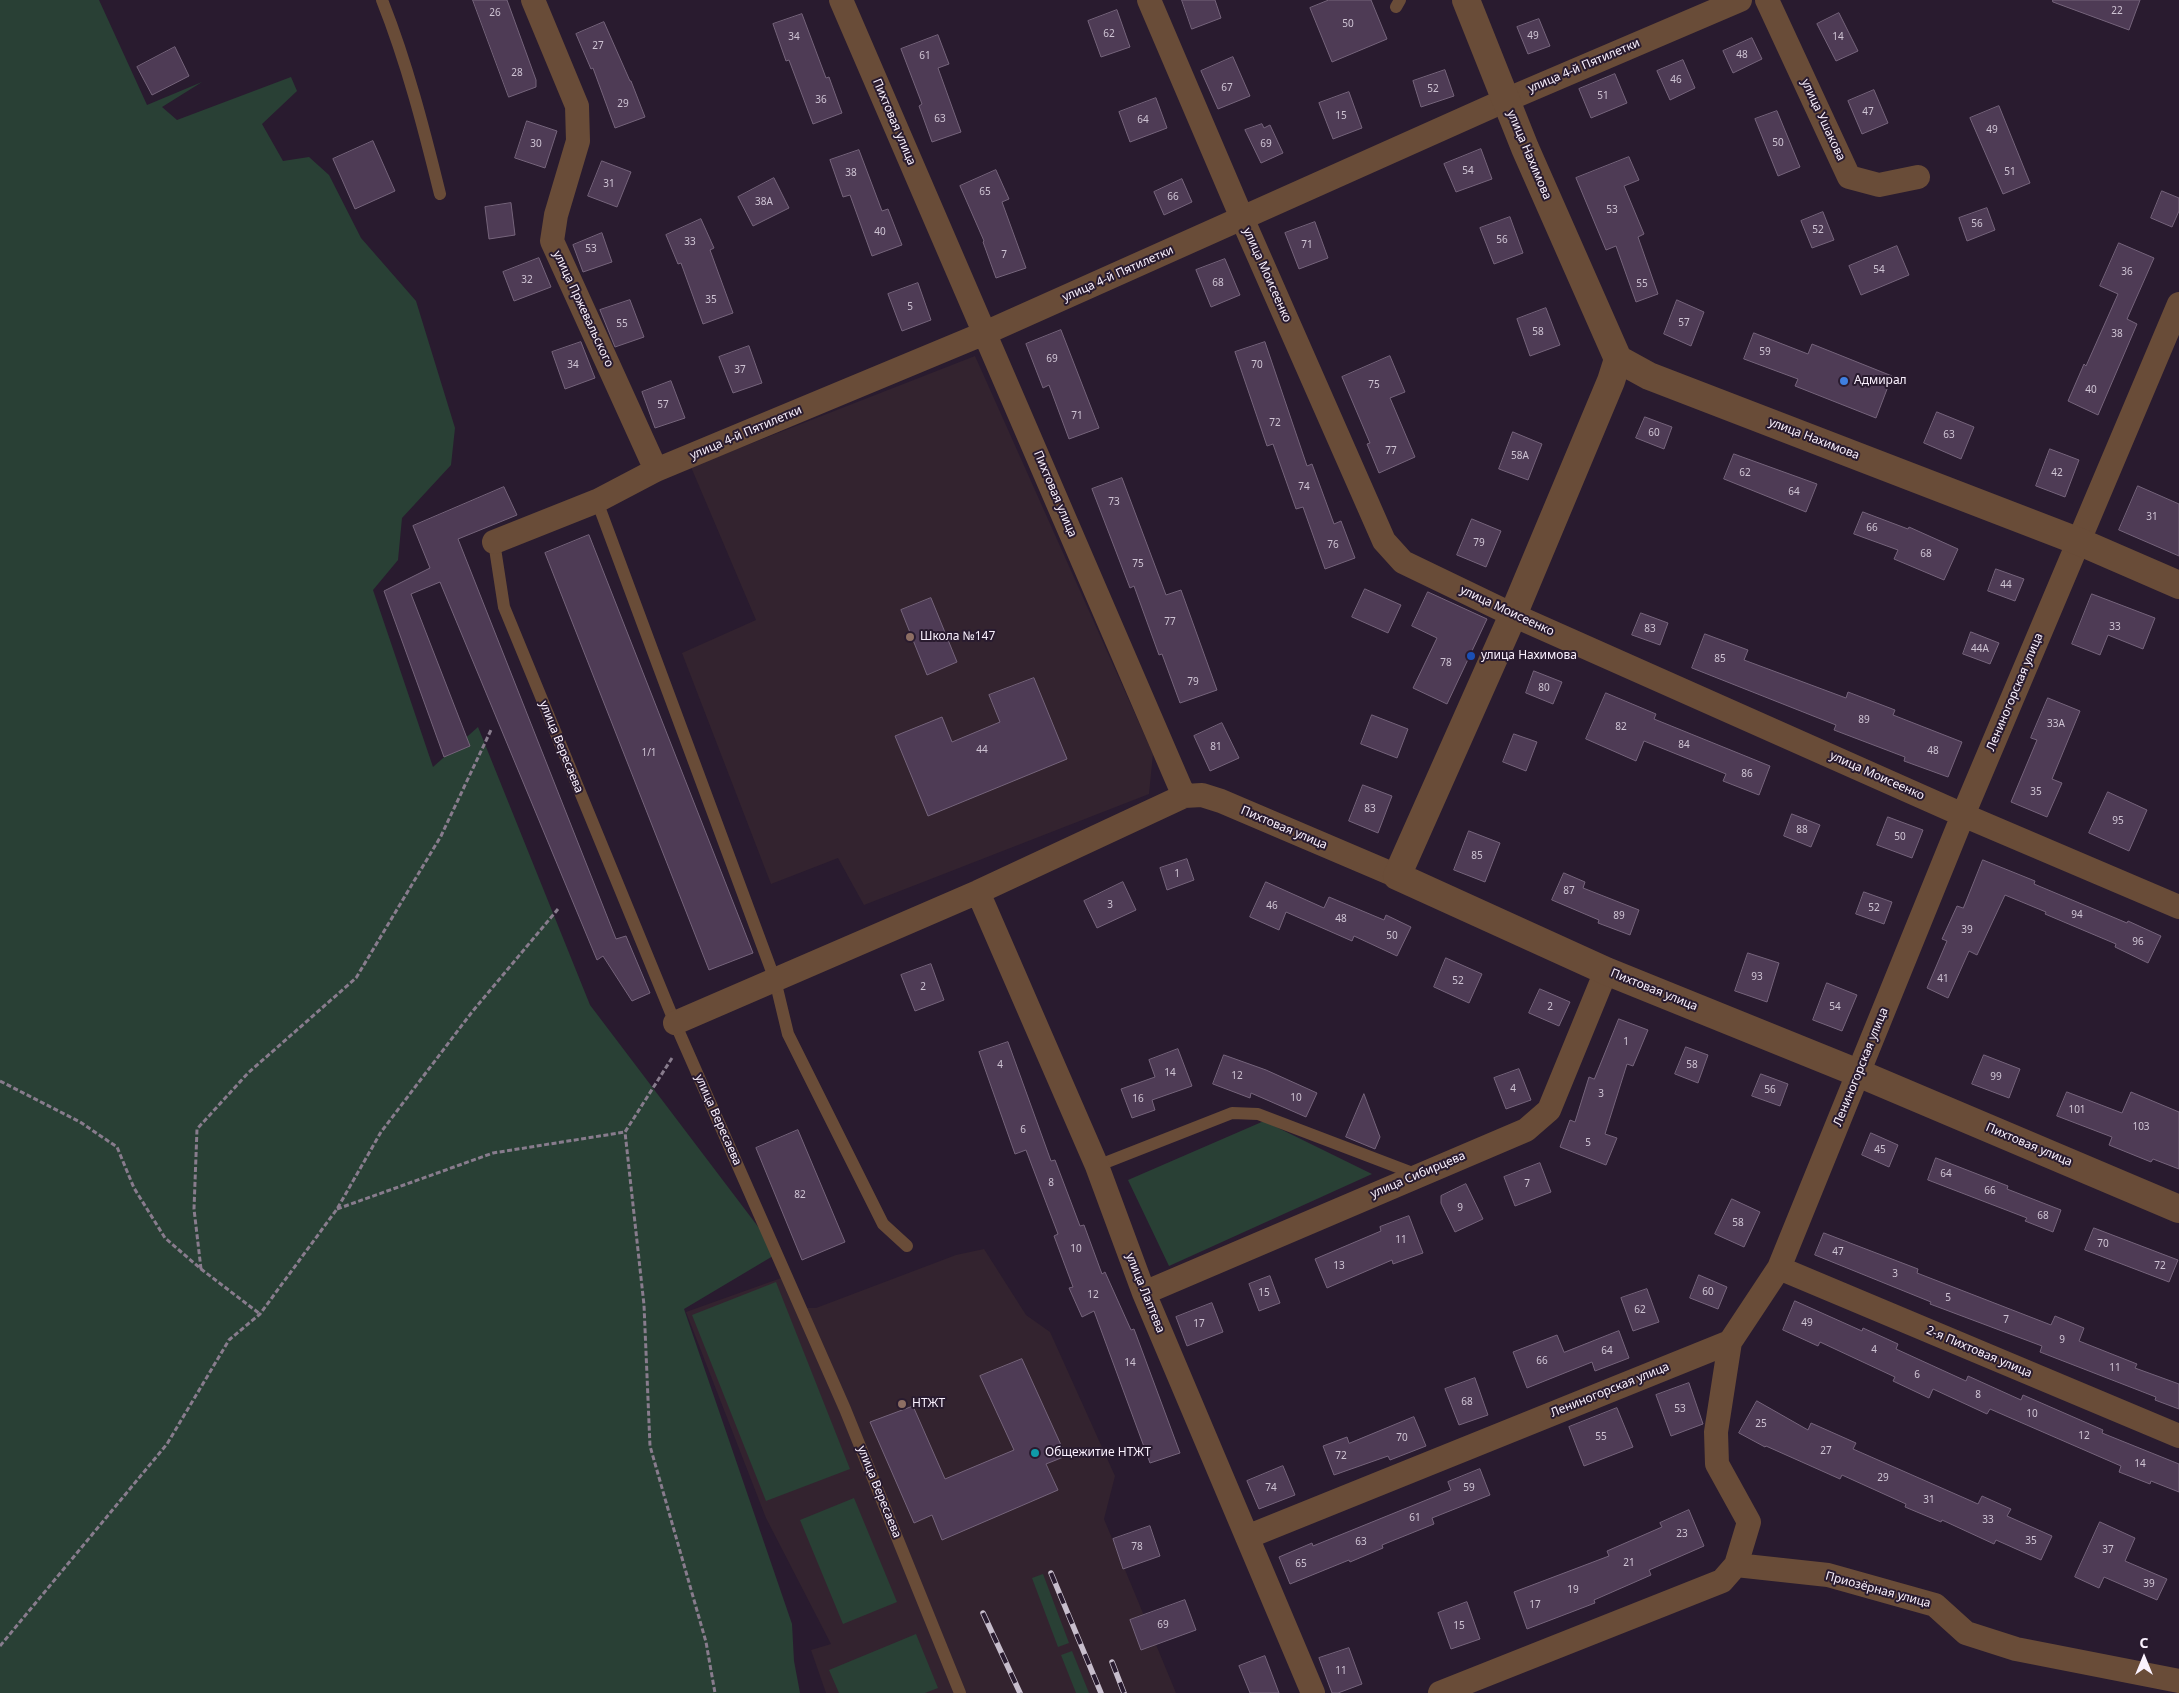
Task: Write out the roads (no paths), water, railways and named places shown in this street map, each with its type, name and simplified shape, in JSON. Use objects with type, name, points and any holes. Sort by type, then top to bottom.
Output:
[{"type":"street","name":"улица Пржевальского","points":[[533,0],[577,106],[578,141],[556,215],[552,241],[656,470]]},
{"type":"street","name":"Пихтовая улица","points":[[841,0],[1184,796],[1202,795],[1221,801],[1397,876],[1606,971],[1858,1073],[2179,1209]]},
{"type":"street","name":"улица Моисеенко","points":[[1149,0],[1384,542],[1403,562],[1513,615],[2179,907]]},
{"type":"street","name":"улица Нахимова","points":[[1466,0],[1506,100],[1618,360],[1649,376],[2080,542],[2179,585]]},
{"type":"street","name":"улица 4-й Пятилетки","points":[[494,542],[597,501],[656,470],[985,333],[1506,100],[1740,0]]},
{"type":"street","name":"улица Ушакова","points":[[1767,0],[1849,177],[1879,185],[1918,177]]},
{"type":"street","name":"Лениногорская улица","points":[[1247,1537],[1730,1342],[1779,1268],[1964,814],[2179,304]]},
{"type":"street","points":[[1397,876],[1513,615],[1612,381],[1618,360]]},
{"type":"street","points":[[675,1023],[978,892],[1184,796]]},
{"type":"street","name":"улица Лаптева","points":[[978,892],[1096,1166],[1144,1294],[1313,1693]]},
{"type":"street","name":"улица Сибирцева","points":[[1144,1294],[1526,1130],[1549,1110],[1606,971]]},
{"type":"street","name":"2-я Пихтовая улица","points":[[1779,1268],[2179,1436]]},
{"type":"street","points":[[1440,1693],[1722,1581],[1736,1565],[1749,1522],[1717,1464],[1716,1432],[1730,1342]]},
{"type":"street","name":"Приозёрная улица","points":[[1736,1565],[1828,1575],[1936,1605],[1966,1633],[2016,1650],[2179,1681]]},
{"type":"lane","points":[[382,0],[391,22],[423,126],[440,194]]},
{"type":"lane","points":[[597,501],[775,980],[788,1034],[883,1224],[907,1246]]},
{"type":"lane","name":"улица Вересаева","points":[[494,542],[504,607],[675,1023],[845,1409],[960,1693]]},
{"type":"lane","points":[[1096,1166],[1232,1113],[1258,1114],[1418,1175]]},
{"type":"railway","points":[[1051,1573],[1101,1693]]},
{"type":"railway","points":[[983,1613],[1020,1693]]},
{"type":"railway","points":[[1112,1662],[1124,1693]]},
{"type":"place","name":"Адмирал","points":[[1844,381]]},
{"type":"place","name":"Школа №147","points":[[910,637]]},
{"type":"place","name":"улица Нахимова","points":[[1471,656]]},
{"type":"place","name":"НТЖТ","points":[[902,1404]]},
{"type":"place","name":"Общежитие НТЖТ","points":[[1035,1453]]}]
